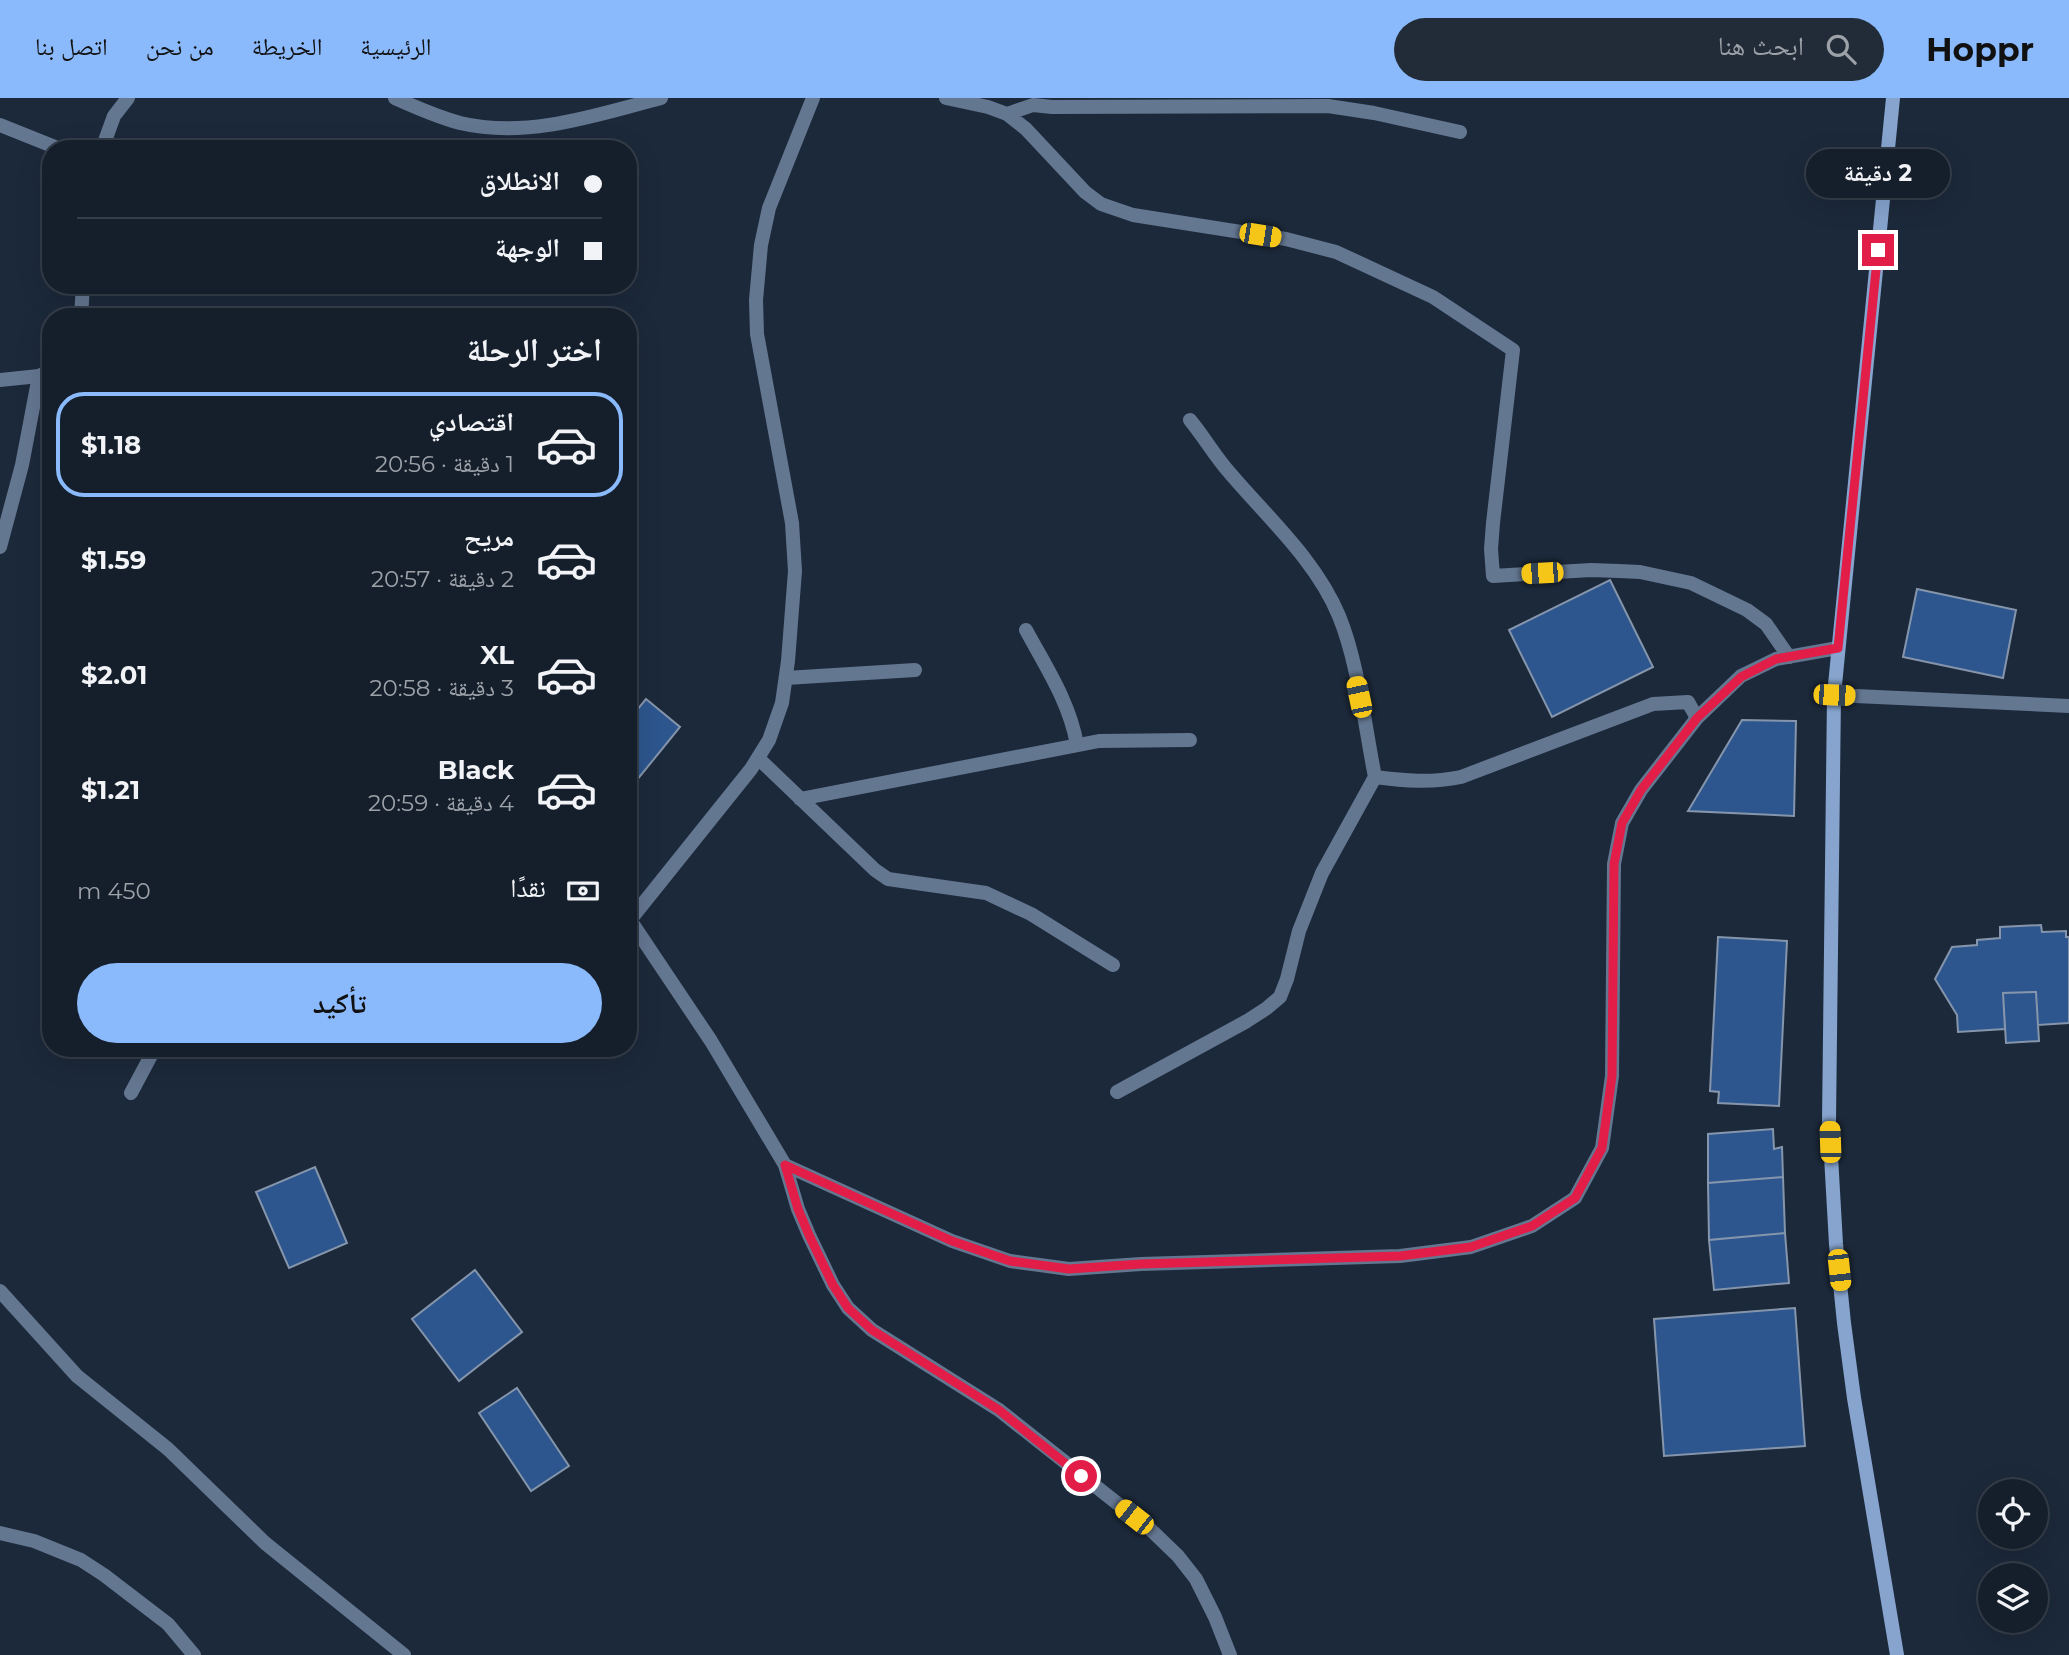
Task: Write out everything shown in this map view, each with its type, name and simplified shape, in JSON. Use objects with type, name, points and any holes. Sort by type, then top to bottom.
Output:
[{"type":"main road","points":[[1893,98],[1834,695],[1829,1070],[1832,1183],[1843,1309],[1854,1398],[1897,1655]]},
{"type":"street","points":[[105,140],[114,116],[128,98]]},
{"type":"street","points":[[395,98],[460,122],[496,127],[572,122],[661,98]]},
{"type":"street","points":[[637,911],[758,758],[769,740],[782,703],[795,571],[792,523],[785,475],[761,361],[756,300],[761,245],[769,208],[813,98]]},
{"type":"street","points":[[946,98],[1007,114],[1026,129],[1085,192],[1101,204],[1133,215],[1286,239],[1336,252],[1433,297],[1513,350],[1493,523],[1493,576],[1591,570],[1640,572],[1691,583],[1747,610],[1766,624],[1789,657]]},
{"type":"street","points":[[1007,114],[1033,105],[1328,106],[1460,132]]},
{"type":"street","points":[[0,125],[42,142]]},
{"type":"street","points":[[0,380],[42,373]]},
{"type":"street","points":[[0,547],[42,385]]},
{"type":"street","points":[[1116,1092],[1247,1021],[1280,997],[1299,931],[1322,873],[1376,777],[1349,644],[1328,592],[1312,568],[1226,468],[1191,420]]},
{"type":"street","points":[[1026,630],[1066,705],[1077,745]]},
{"type":"street","points":[[785,1165],[952,1241],[1010,1261],[1069,1269],[1141,1264],[1400,1256],[1471,1247],[1532,1226],[1575,1198],[1602,1148],[1612,1076],[1614,864],[1622,823],[1641,790],[1697,718],[1741,677],[1776,659],[1838,648]]},
{"type":"street","points":[[786,678],[915,670]]},
{"type":"street","points":[[1834,695],[2069,706]]},
{"type":"street","points":[[1376,777],[1409,782],[1436,782],[1461,777],[1653,704],[1688,702],[1697,718]]},
{"type":"street","points":[[800,799],[1099,741],[1190,740]]},
{"type":"street","points":[[758,758],[875,870],[888,879],[986,893],[1031,914],[1113,965]]},
{"type":"street","points":[[637,933],[711,1041],[785,1165],[809,1235],[833,1285],[848,1308],[872,1330],[999,1410],[1151,1530],[1178,1556],[1196,1579],[1215,1616],[1230,1655]]},
{"type":"street","points":[[131,1093],[150,1057]]},
{"type":"street","points":[[0,1291],[77,1376],[168,1449],[265,1543],[404,1655]]},
{"type":"street","points":[[0,1534],[34,1541],[92,1567],[168,1625],[194,1655]]},
{"type":"building","points":[[1610,580],[1653,667],[1552,717],[1509,630]]},
{"type":"building","points":[[1917,589],[2016,610],[2003,678],[1903,657]]},
{"type":"building","points":[[646,699],[680,727],[637,780],[637,710]]},
{"type":"building","points":[[1742,720],[1796,721],[1794,816],[1688,811]]},
{"type":"building","points":[[2041,925],[2042,932],[2066,931],[2066,937],[2069,937],[2069,1023],[2038,1025],[2036,992],[2003,993],[2005,1029],[1958,1032],[1957,1015],[1935,979],[1952,947],[1977,945],[1977,940],[2000,938],[2000,927]]},
{"type":"building","points":[[1718,937],[1787,941],[1779,1106],[1718,1103],[1719,1092],[1710,1091]]},
{"type":"building","points":[[2036,992],[2039,1041],[2006,1043],[2003,993]]},
{"type":"building","points":[[1773,1129],[1774,1149],[1782,1147],[1783,1177],[1708,1183],[1708,1134]]},
{"type":"building","points":[[315,1167],[347,1243],[289,1268],[256,1192]]},
{"type":"building","points":[[1783,1177],[1785,1233],[1709,1240],[1708,1183]]},
{"type":"building","points":[[1785,1233],[1789,1283],[1714,1290],[1709,1240]]},
{"type":"building","points":[[475,1270],[522,1332],[459,1381],[412,1319]]},
{"type":"building","points":[[1795,1308],[1805,1446],[1664,1456],[1654,1319]]},
{"type":"building","points":[[517,1388],[569,1466],[531,1491],[479,1413]]},
{"type":"route","points":[[1081,1476],[999,1410],[872,1330],[848,1308],[833,1285],[809,1235],[785,1165],[952,1241],[1010,1261],[1069,1269],[1141,1264],[1400,1256],[1471,1247],[1532,1226],[1575,1198],[1602,1148],[1612,1076],[1614,864],[1622,823],[1641,790],[1697,718],[1741,677],[1776,659],[1838,648],[1878,250]]}]
